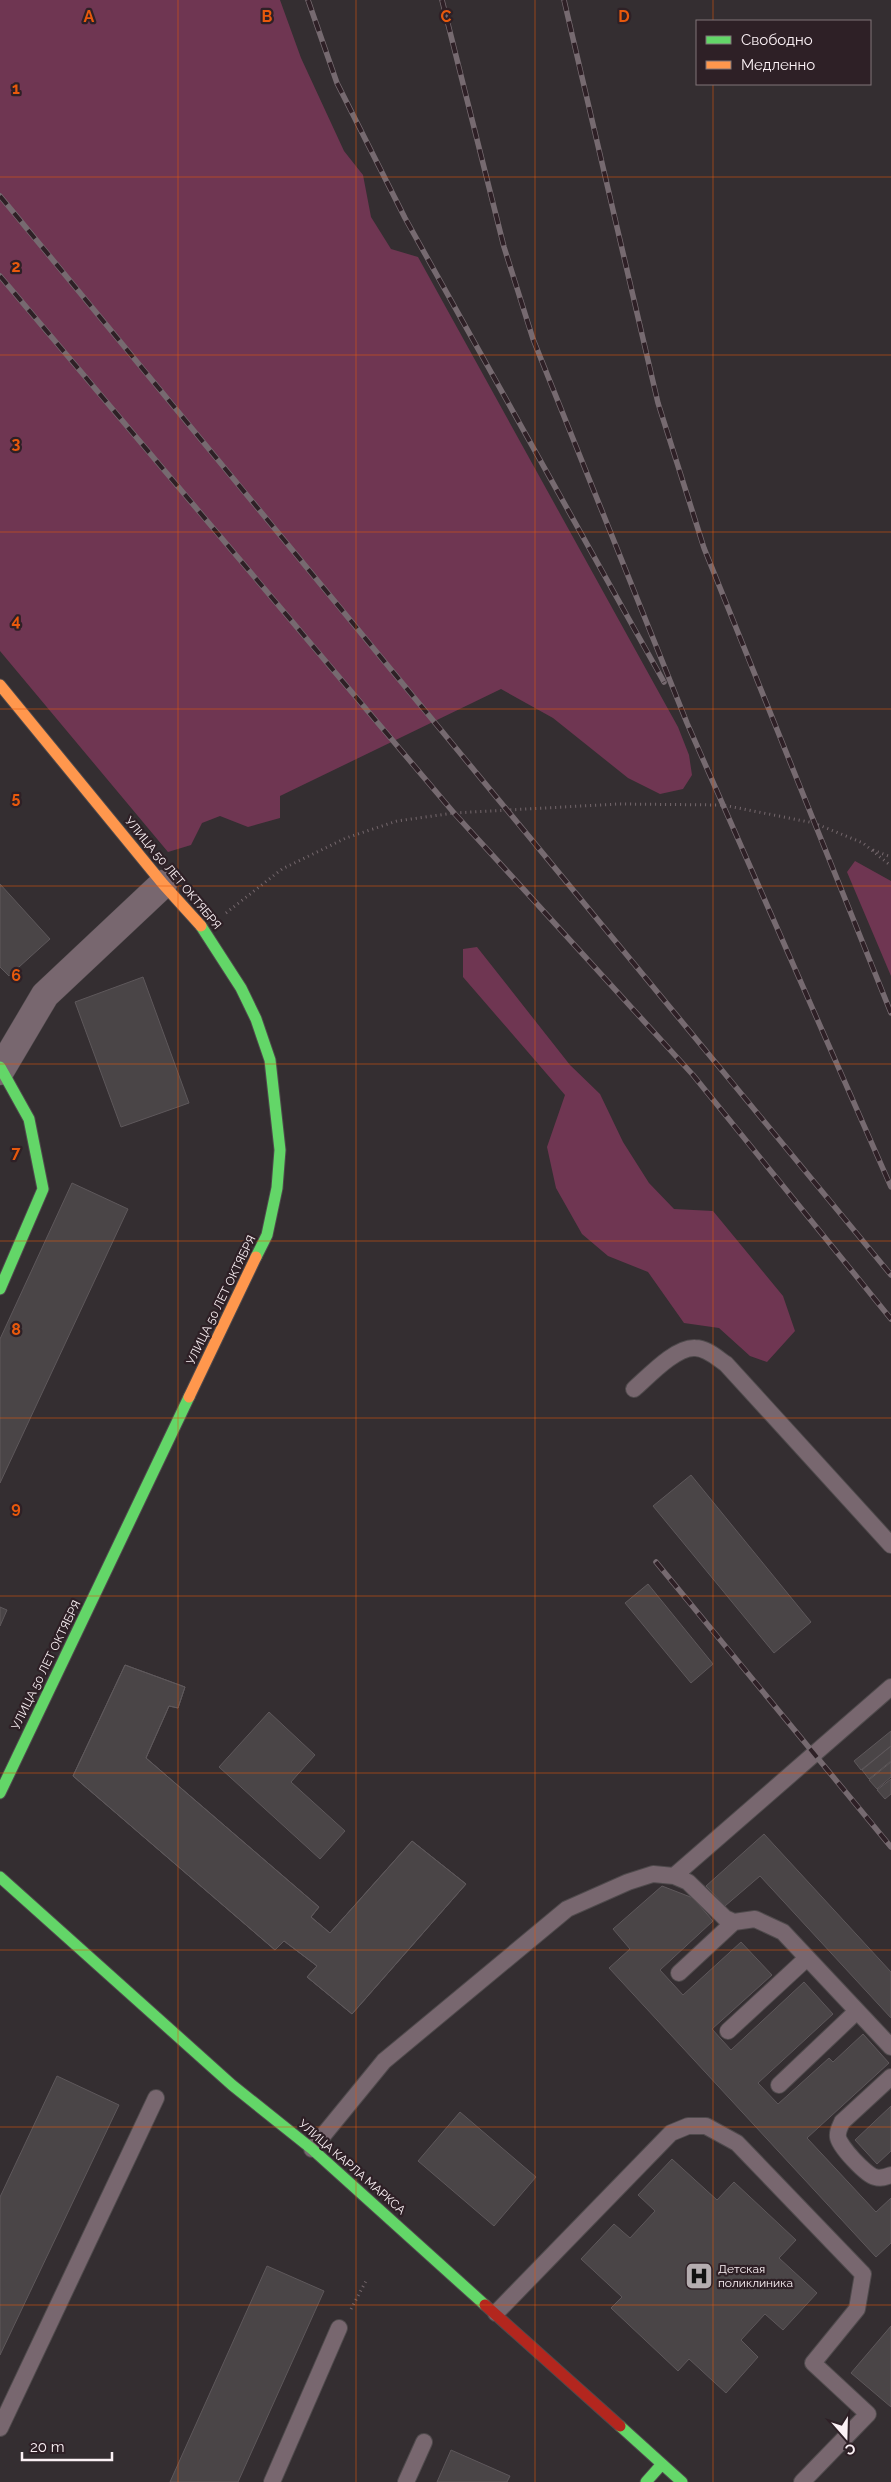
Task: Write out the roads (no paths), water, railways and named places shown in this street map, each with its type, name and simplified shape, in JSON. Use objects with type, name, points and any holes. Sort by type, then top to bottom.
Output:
[{"type":"street","name":"УЛИЦА 50 ЛЕТ ОКТЯБРЯ","points":[[0,685],[163,884],[204,930],[241,988],[256,1019],[270,1060],[280,1150],[277,1188],[267,1235],[0,1793]]},
{"type":"street","points":[[0,1289],[43,1189],[29,1119],[1,1069],[45,994],[163,884]]},
{"type":"street","name":"УЛИЦА КАРЛА МАРКСА","points":[[0,1877],[232,2085],[312,2149],[682,2482]]},
{"type":"street","points":[[646,2482],[662,2464]]},
{"type":"lane","points":[[634,1389],[674,1354],[694,1348],[709,1352],[726,1364],[891,1545]]},
{"type":"lane","points":[[674,1876],[891,1687]]},
{"type":"lane","points":[[312,2149],[384,2061],[567,1909],[653,1874],[674,1876],[688,1882],[725,1918],[734,1922],[755,1919],[782,1932],[891,2047]]},
{"type":"lane","points":[[680,1973],[734,1922]]},
{"type":"lane","points":[[728,2031],[807,1958]]},
{"type":"lane","points":[[779,2085],[857,2011]]},
{"type":"lane","points":[[891,2077],[842,2122],[838,2130],[838,2138],[841,2145],[867,2173],[882,2178],[891,2175]]},
{"type":"lane","points":[[0,2428],[156,2098]]},
{"type":"lane","points":[[496,2313],[671,2133],[688,2126],[706,2126],[737,2143],[863,2274],[857,2309],[813,2364],[868,2414],[802,2482]]},
{"type":"lane","points":[[272,2482],[340,2328]]},
{"type":"lane","points":[[406,2482],[424,2442]]},
{"type":"railway","points":[[308,0],[337,83],[405,218],[664,682]]},
{"type":"railway","points":[[442,0],[504,247],[533,339],[687,723],[891,1187]]},
{"type":"railway","points":[[564,0],[658,403],[704,548],[891,1013]]},
{"type":"railway","points":[[0,196],[891,1275]]},
{"type":"railway","points":[[0,276],[454,813],[693,1075],[891,1319]]},
{"type":"railway","points":[[656,1562],[891,1847]]},
{"type":"place","name":"Детская поликлиника","points":[[699,2276]]}]
